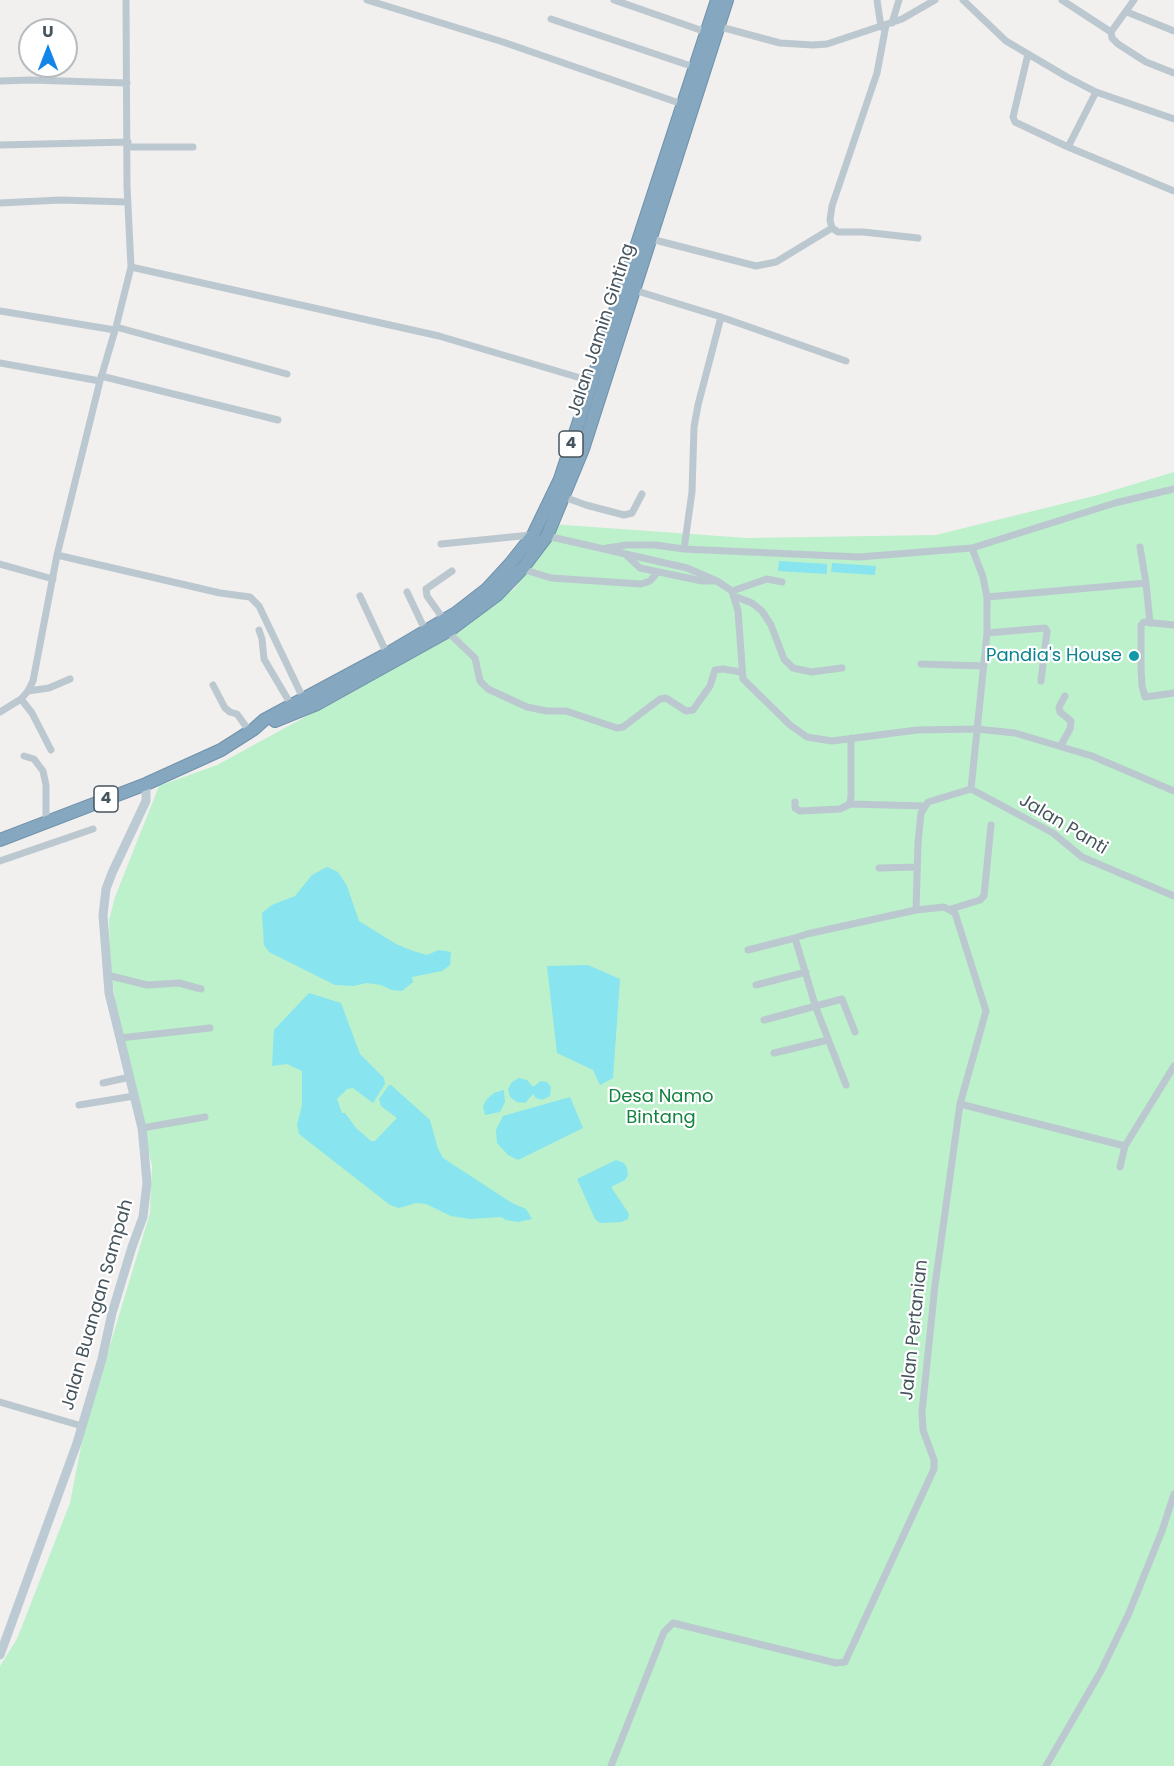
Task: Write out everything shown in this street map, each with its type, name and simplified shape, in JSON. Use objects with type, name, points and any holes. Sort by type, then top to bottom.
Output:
[{"type":"highway","name":"Jalan Jamin Ginting","points":[[0,840],[146,784],[221,750],[252,730],[293,709],[317,704],[393,663],[447,625],[497,595],[522,569],[547,536],[564,497],[604,386],[651,239],[713,30],[717,0]]},
{"type":"highway","name":"Jalan Jamin Ginting","points":[[293,709],[303,698],[426,632],[447,625],[487,589],[533,535],[560,479],[694,67],[728,0]]},
{"type":"street","points":[[0,712],[21,699],[33,681],[57,555],[100,378],[116,328],[131,267],[126,0]]},
{"type":"street","points":[[368,0],[503,42],[682,104]]},
{"type":"street","points":[[614,0],[713,30],[780,43],[813,45],[827,44],[886,25],[935,0]]},
{"type":"street","points":[[877,0],[886,25]]},
{"type":"street","points":[[899,0],[886,25],[877,73],[832,206],[830,220],[832,228],[838,232],[863,232],[918,238]]},
{"type":"street","points":[[963,0],[1006,41],[1028,54],[1096,92],[1174,119]]},
{"type":"street","points":[[1062,0],[1111,32],[1112,38],[1118,44],[1146,62],[1174,73]]},
{"type":"street","points":[[1111,32],[1134,0]]},
{"type":"street","points":[[1127,12],[1174,31]]},
{"type":"street","points":[[551,19],[694,67]]},
{"type":"street","points":[[1028,54],[1014,121],[1068,147],[1174,191]]},
{"type":"street","points":[[0,81],[127,83]]},
{"type":"street","points":[[1068,147],[1096,92]]},
{"type":"street","points":[[0,145],[127,144],[193,147]]},
{"type":"street","points":[[0,203],[60,200],[128,202]]},
{"type":"street","points":[[651,239],[756,266],[776,262],[832,228]]},
{"type":"street","points":[[131,267],[439,336],[591,380],[604,386]]},
{"type":"street","points":[[634,290],[721,317],[846,361]]},
{"type":"street","points":[[0,311],[116,328],[287,374]]},
{"type":"street","points":[[684,549],[692,492],[694,427],[721,317]]},
{"type":"street","points":[[0,363],[100,378],[279,420]]},
{"type":"street","points":[[604,549],[633,545],[859,557],[972,548],[1114,503],[1174,489]]},
{"type":"street","points":[[564,497],[624,515],[632,513],[642,494]]},
{"type":"street","points":[[441,544],[533,535]]},
{"type":"street","points":[[547,536],[687,568],[717,581],[733,594],[752,603],[762,611],[771,625],[784,659],[793,668],[811,672],[842,668]]},
{"type":"street","points":[[1140,547],[1150,623]]},
{"type":"street","points":[[915,910],[921,813],[924,806],[933,799],[972,789],[987,633],[987,597],[983,577],[972,548]]},
{"type":"street","points":[[625,554],[639,568],[702,581],[717,581]]},
{"type":"street","points":[[57,555],[220,593],[250,597],[259,606],[303,698]]},
{"type":"street","points":[[0,564],[53,579]]},
{"type":"street","points":[[522,569],[551,578],[641,584],[650,581],[658,572]]},
{"type":"street","points":[[452,571],[426,589],[427,596],[453,637],[475,658],[480,681],[488,689],[527,707],[547,711],[566,711],[617,728],[623,727],[660,699],[666,698],[686,711],[693,710],[710,686],[714,670],[741,672]]},
{"type":"street","points":[[733,594],[767,579],[782,582]]},
{"type":"street","points":[[987,597],[1146,583]]},
{"type":"street","points":[[407,592],[426,632]]},
{"type":"street","points":[[733,594],[739,619],[741,672],[748,685],[790,725],[807,736],[832,741],[917,730],[977,729],[1015,733],[1061,745],[1126,769],[1174,791]]},
{"type":"street","points":[[360,596],[387,654]]},
{"type":"street","points":[[1174,625],[1144,622],[1141,625],[1143,694],[1148,698],[1174,693]]},
{"type":"street","points":[[987,633],[1045,628],[1047,631],[1041,681]]},
{"type":"street","points":[[259,630],[264,659],[293,709]]},
{"type":"street","points":[[921,663],[983,666]]},
{"type":"street","points":[[28,691],[50,688],[70,679]]},
{"type":"street","points":[[213,685],[225,708],[237,714],[252,730]]},
{"type":"street","points":[[1061,745],[1070,729],[1071,722],[1060,712],[1059,706],[1065,696]]},
{"type":"street","points":[[21,699],[32,713],[51,750]]},
{"type":"street","points":[[850,804],[852,738]]},
{"type":"street","points":[[24,756],[34,759],[43,771],[46,785],[46,822]]},
{"type":"street","name":"Jalan Buangan Sampah","points":[[0,1655],[82,1426],[102,1359],[112,1312],[144,1217],[147,1183],[142,1128],[107,975],[102,915],[106,889],[146,801],[146,784]]},
{"type":"street","name":"Jalan Panti","points":[[972,789],[1053,833],[1082,857],[1174,896]]},
{"type":"street","points":[[795,802],[795,808],[800,811],[836,810],[850,804],[924,806]]},
{"type":"street","points":[[748,950],[807,934],[915,910],[951,909],[980,900],[984,896],[991,825]]},
{"type":"street","points":[[0,861],[93,829]]},
{"type":"street","points":[[879,868],[917,867]]},
{"type":"street","name":"Jalan Pertanian","points":[[610,1766],[664,1632],[673,1623],[836,1663],[848,1660],[934,1466],[923,1430],[922,1412],[934,1285],[960,1104],[986,1011],[960,923],[951,909]]},
{"type":"street","points":[[795,938],[816,1008],[846,1085]]},
{"type":"street","points":[[756,985],[806,972]]},
{"type":"street","points":[[107,975],[147,985],[179,983],[201,989]]},
{"type":"street","points":[[764,1020],[843,1000],[855,1032]]},
{"type":"street","points":[[120,1038],[210,1028]]},
{"type":"street","points":[[774,1053],[828,1040]]},
{"type":"street","points":[[1120,1167],[1125,1146],[1173,1068]]},
{"type":"street","points":[[103,1083],[130,1077]]},
{"type":"street","points":[[79,1105],[134,1096]]},
{"type":"street","points":[[960,1104],[1125,1146]]},
{"type":"street","points":[[142,1128],[205,1117]]},
{"type":"street","points":[[0,1402],[82,1426]]},
{"type":"street","points":[[1046,1766],[1101,1671],[1129,1613],[1174,1494]]},
{"type":"green space","name":"Desa Namo Bintang","points":[[1174,472],[1174,1766],[0,1766],[0,1666],[17,1639],[70,1503],[84,1431],[150,1213],[152,1166],[116,1006],[110,963],[109,920],[115,897],[159,786],[217,765],[435,646],[514,589],[547,541],[555,541],[550,524],[747,538],[936,535],[1098,495]]},
{"type":"water","points":[[779,561],[827,564],[827,574],[778,571]]},
{"type":"water","points":[[832,563],[876,566],[875,575],[831,572]]},
{"type":"water","points":[[327,867],[338,872],[347,886],[359,921],[396,944],[413,951],[427,955],[439,950],[451,952],[450,965],[442,971],[412,977],[413,982],[402,991],[367,983],[353,986],[335,985],[269,952],[264,945],[262,913],[272,905],[295,896],[312,875]]},
{"type":"water","points":[[588,965],[620,979],[613,1078],[600,1085],[593,1070],[557,1053],[547,966]]},
{"type":"water","points":[[309,993],[341,1003],[360,1054],[384,1078],[385,1084],[373,1103],[353,1088],[347,1089],[337,1099],[342,1113],[345,1113],[356,1128],[371,1141],[375,1141],[397,1118],[381,1106],[379,1099],[391,1085],[430,1120],[438,1149],[443,1158],[512,1203],[526,1209],[532,1219],[518,1222],[501,1217],[471,1219],[451,1216],[426,1204],[416,1203],[399,1208],[390,1205],[299,1134],[297,1125],[302,1105],[302,1071],[287,1064],[272,1066],[274,1030]]},
{"type":"water","points":[[519,1078],[527,1080],[533,1087],[541,1081],[547,1082],[551,1087],[550,1096],[542,1100],[533,1094],[525,1103],[517,1102],[510,1097],[508,1089],[512,1082]]},
{"type":"water","points":[[504,1090],[505,1102],[500,1112],[485,1115],[483,1106],[487,1099],[494,1093]]},
{"type":"water","points":[[570,1097],[583,1128],[518,1160],[508,1155],[497,1143],[496,1130],[503,1116]]},
{"type":"water","points":[[616,1160],[624,1163],[628,1175],[625,1180],[611,1187],[629,1214],[628,1219],[621,1222],[600,1223],[595,1219],[577,1179]]},
{"type":"place","name":"Pandia's House","points":[[1134,656]]}]
